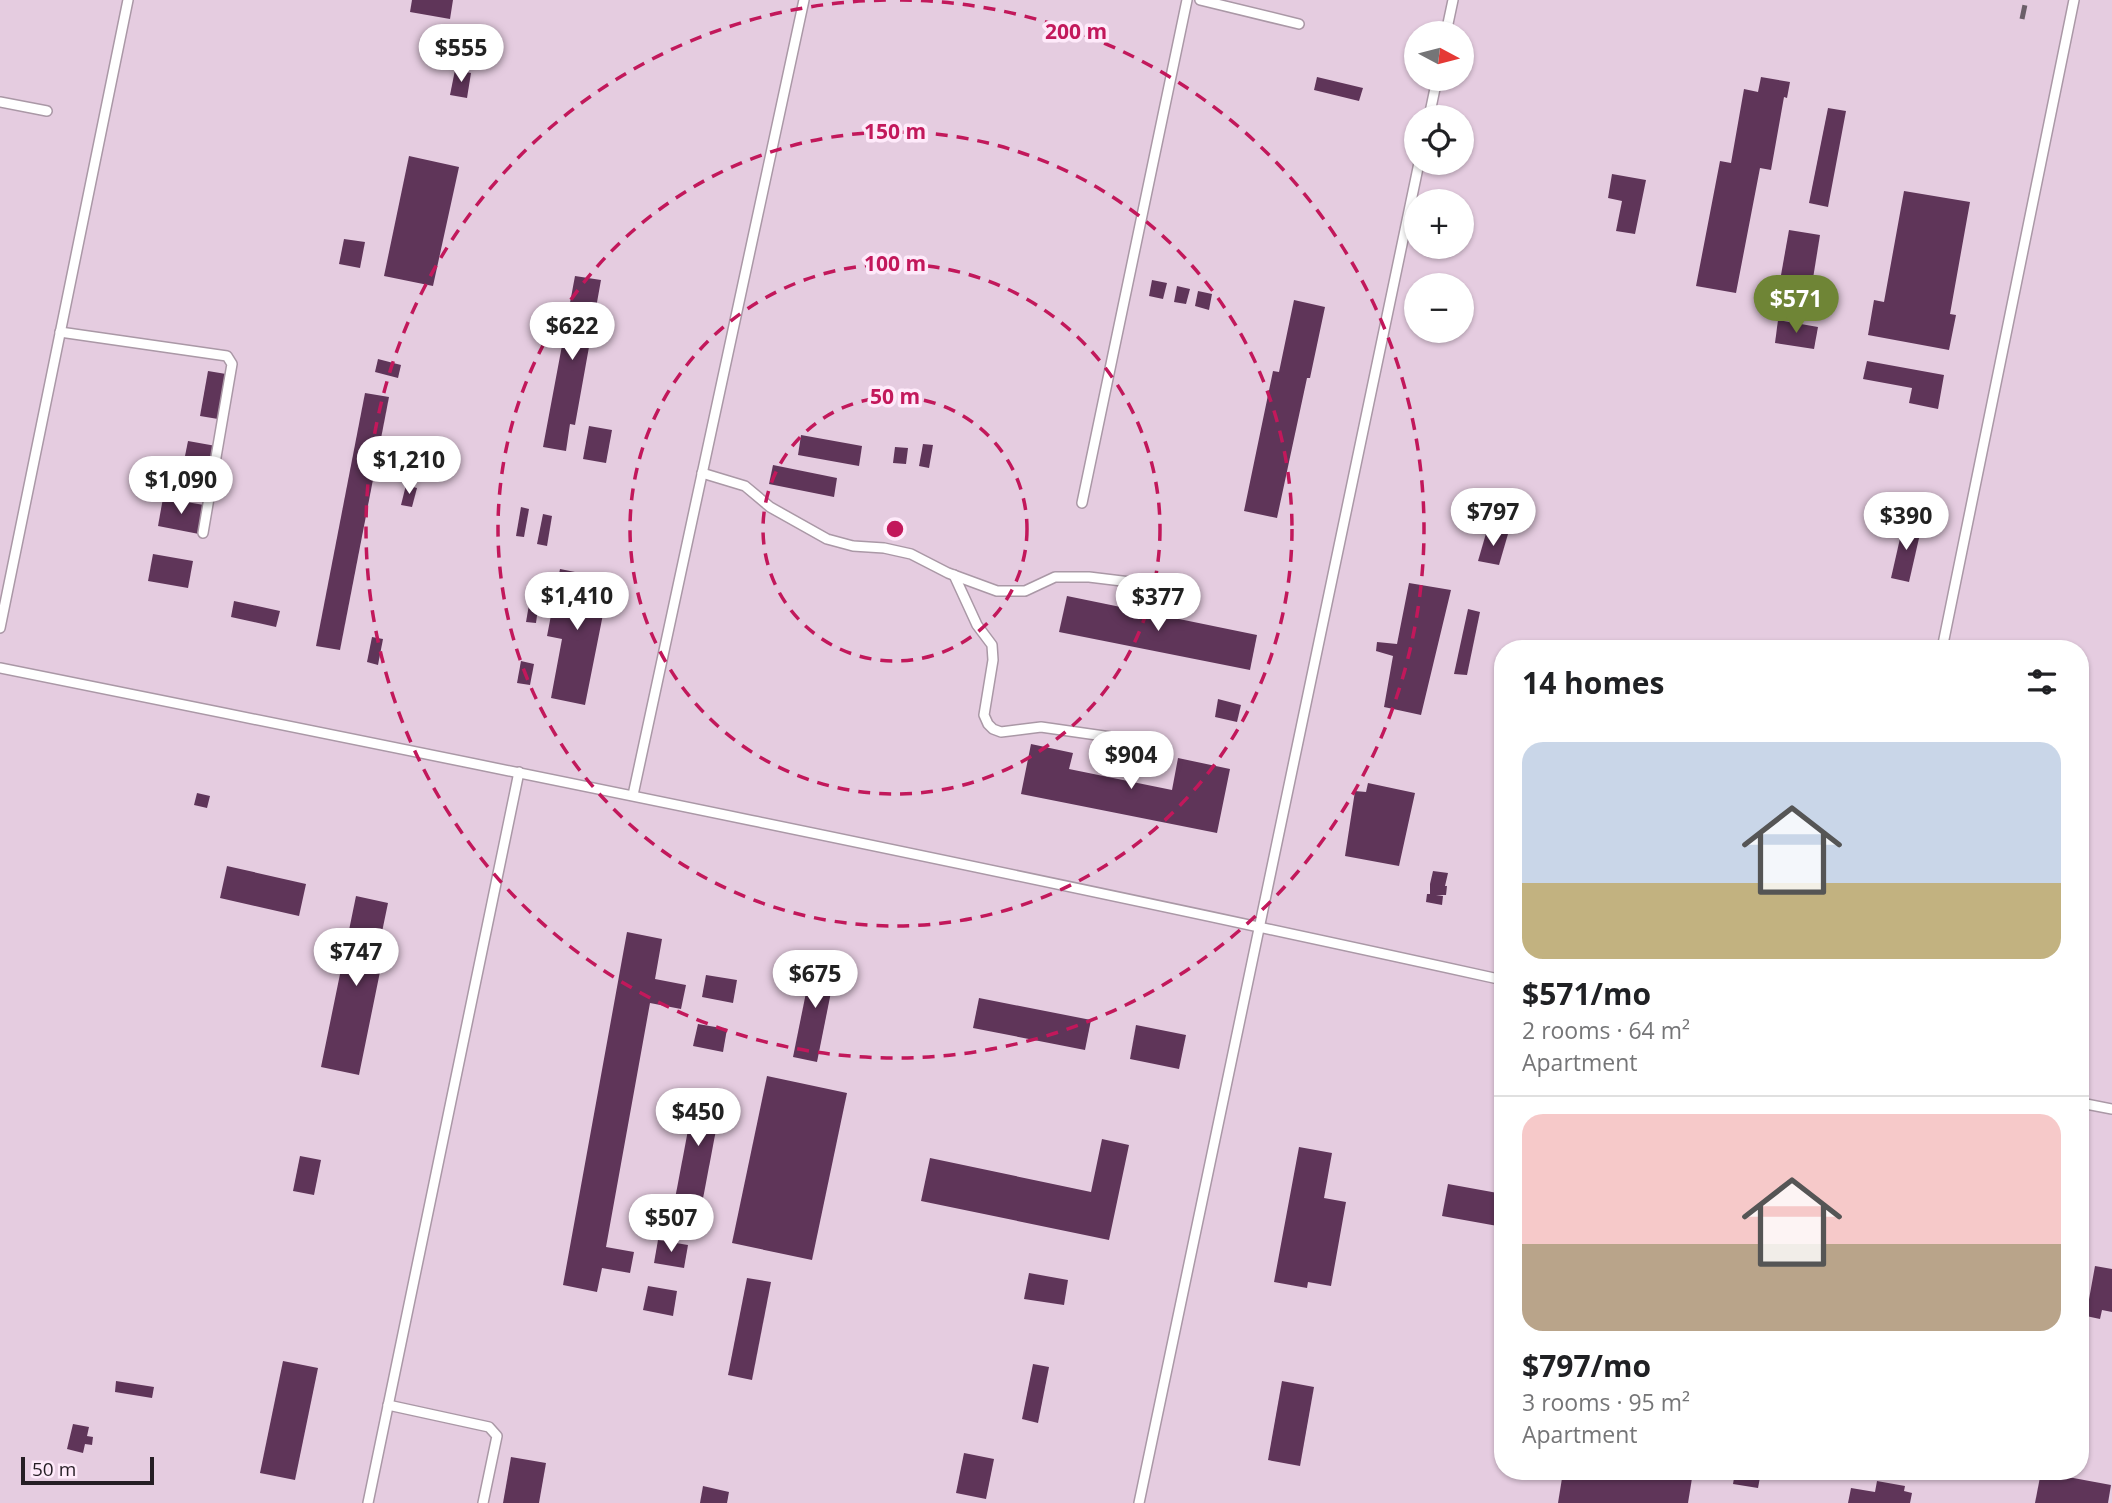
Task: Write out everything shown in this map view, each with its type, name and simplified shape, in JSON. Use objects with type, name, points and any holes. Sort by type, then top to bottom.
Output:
[{"type":"lane","points":[[0,628],[128,0]]},
{"type":"lane","points":[[634,795],[804,0]]},
{"type":"lane","points":[[1082,503],[1187,0]]},
{"type":"lane","points":[[1200,0],[1299,24]]},
{"type":"lane","points":[[1449,21],[1453,0]]},
{"type":"lane","points":[[1944,640],[2074,0]]},
{"type":"lane","points":[[0,102],[47,111]]},
{"type":"lane","points":[[1139,1503],[1416,175]]},
{"type":"lane","points":[[60,331],[227,356],[232,365],[203,533]]},
{"type":"lane","points":[[702,473],[744,486],[770,507],[827,539],[853,546],[884,548],[911,554],[954,575],[997,590],[1025,591],[1055,577],[1089,577],[1188,589]]},
{"type":"lane","points":[[954,575],[977,625],[992,645],[993,660],[984,715],[993,729],[1000,732],[1041,727],[1118,738]]},
{"type":"lane","points":[[0,668],[634,795],[1494,978]]},
{"type":"lane","points":[[368,1503],[519,772]]},
{"type":"lane","points":[[2089,1105],[2112,1109]]},
{"type":"lane","points":[[388,1405],[489,1427],[497,1436],[484,1503]]},
{"type":"shaded area","points":[[0,0],[2112,0],[2112,1503],[0,1503]]},
{"type":"building","points":[[412,0],[453,0],[450,19],[410,12]]},
{"type":"building","points":[[455,70],[471,73],[467,98],[450,95]]},
{"type":"building","points":[[1317,77],[1363,88],[1359,101],[1314,90]]},
{"type":"building","points":[[1761,77],[1790,82],[1787,98],[1784,97],[1771,170],[1760,168],[1736,293],[1696,286],[1720,161],[1731,163],[1744,89],[1758,92]]},
{"type":"building","points":[[1828,108],[1846,111],[1828,207],[1809,203]]},
{"type":"building","points":[[409,156],[459,167],[433,286],[384,276]]},
{"type":"building","points":[[1612,174],[1646,180],[1635,234],[1616,231],[1622,201],[1608,198]]},
{"type":"building","points":[[1904,191],[1970,202],[1950,314],[1956,315],[1949,350],[1868,335],[1874,300],[1884,302]]},
{"type":"building","points":[[1789,230],[1820,235],[1810,297],[1778,292]]},
{"type":"building","points":[[344,239],[365,242],[360,268],[339,264]]},
{"type":"building","points":[[575,276],[601,280],[575,425],[570,424],[566,451],[543,447]]},
{"type":"building","points":[[1152,280],[1167,283],[1163,299],[1149,296]]},
{"type":"building","points":[[1177,286],[1190,289],[1186,304],[1174,302]]},
{"type":"building","points":[[1198,291],[1212,294],[1209,310],[1195,306]]},
{"type":"building","points":[[1294,300],[1325,307],[1277,518],[1244,511],[1273,371],[1279,372]]},
{"type":"building","points":[[1778,320],[1818,327],[1814,349],[1775,343]]},
{"type":"building","points":[[378,359],[401,365],[398,378],[375,372]]},
{"type":"building","points":[[1867,361],[1944,375],[1938,409],[1909,403],[1912,388],[1863,379]]},
{"type":"building","points":[[208,371],[226,374],[218,419],[200,416]]},
{"type":"building","points":[[365,393],[389,397],[340,650],[316,646]]},
{"type":"building","points":[[589,426],[612,430],[606,463],[583,459]]},
{"type":"building","points":[[801,435],[862,446],[859,466],[798,455]]},
{"type":"building","points":[[188,441],[216,446],[211,476],[182,471]]},
{"type":"building","points":[[923,444],[933,445],[929,468],[919,466]]},
{"type":"building","points":[[895,447],[908,448],[906,464],[893,463]]},
{"type":"building","points":[[773,465],[837,478],[834,497],[769,484]]},
{"type":"building","points":[[406,485],[417,488],[412,507],[401,505]]},
{"type":"building","points":[[163,498],[204,505],[199,534],[158,526]]},
{"type":"building","points":[[521,507],[529,509],[524,537],[516,536]]},
{"type":"building","points":[[543,514],[552,516],[547,546],[537,544]]},
{"type":"building","points":[[1904,521],[1922,525],[1909,582],[1891,578]]},
{"type":"building","points":[[1487,530],[1508,534],[1499,565],[1478,561]]},
{"type":"building","points":[[153,554],[193,561],[188,588],[148,581]]},
{"type":"building","points":[[560,569],[610,579],[585,705],[551,698],[562,639],[547,636]]},
{"type":"building","points":[[1409,583],[1451,590],[1421,715],[1384,707],[1393,656],[1376,651],[1377,642],[1397,644]]},
{"type":"building","points":[[1067,596],[1257,635],[1250,670],[1059,632]]},
{"type":"building","points":[[530,599],[539,601],[536,623],[526,622]]},
{"type":"building","points":[[234,601],[280,611],[276,627],[231,617]]},
{"type":"building","points":[[1468,609],[1480,612],[1467,675],[1454,674]]},
{"type":"building","points":[[372,637],[383,639],[378,665],[367,662]]},
{"type":"building","points":[[521,661],[534,664],[530,685],[517,683]]},
{"type":"building","points":[[1218,699],[1241,705],[1237,722],[1215,717]]},
{"type":"building","points":[[1031,744],[1073,753],[1069,769],[1172,790],[1178,758],[1230,769],[1217,833],[1021,794]]},
{"type":"building","points":[[1368,783],[1415,793],[1399,866],[1345,856],[1355,791],[1366,792]]},
{"type":"building","points":[[197,793],[210,796],[207,808],[194,805]]},
{"type":"building","points":[[227,866],[306,884],[299,916],[220,898]]},
{"type":"building","points":[[1433,871],[1448,873],[1446,895],[1436,895],[1443,896],[1442,905],[1426,902],[1427,894],[1430,894]]},
{"type":"building","points":[[356,896],[388,903],[377,956],[383,957],[359,1075],[321,1067]]},
{"type":"building","points":[[627,932],[662,939],[655,979],[686,985],[681,1009],[650,1003],[606,1247],[634,1252],[630,1273],[602,1268],[597,1292],[563,1285]]},
{"type":"building","points":[[813,958],[837,962],[817,1062],[793,1057]]},
{"type":"building","points":[[706,975],[737,980],[733,1003],[702,997]]},
{"type":"building","points":[[979,998],[1091,1020],[1085,1050],[973,1028]]},
{"type":"building","points":[[698,1024],[727,1029],[723,1052],[693,1046]]},
{"type":"building","points":[[1136,1025],[1186,1035],[1179,1069],[1130,1059]]},
{"type":"building","points":[[767,1076],[847,1093],[812,1260],[732,1243]]},
{"type":"building","points":[[696,1088],[723,1093],[701,1209],[674,1204]]},
{"type":"building","points":[[1102,1139],[1129,1145],[1109,1240],[921,1201],[930,1158],[1091,1192]]},
{"type":"building","points":[[1299,1147],[1332,1153],[1324,1198],[1346,1202],[1331,1286],[1308,1282],[1307,1288],[1274,1282]]},
{"type":"building","points":[[300,1156],[321,1160],[314,1195],[293,1191]]},
{"type":"building","points":[[1448,1184],[1494,1192],[1494,1225],[1442,1216]]},
{"type":"building","points":[[658,1240],[688,1245],[684,1268],[654,1263]]},
{"type":"building","points":[[2095,1266],[2112,1269],[2112,1312],[2102,1310],[2100,1319],[2089,1317]]},
{"type":"building","points":[[1029,1273],[1068,1280],[1064,1305],[1024,1299]]},
{"type":"building","points":[[747,1278],[771,1282],[752,1380],[728,1375]]},
{"type":"building","points":[[648,1286],[677,1291],[673,1316],[643,1310]]},
{"type":"building","points":[[283,1361],[318,1368],[295,1480],[260,1473]]},
{"type":"building","points":[[1033,1364],[1049,1367],[1038,1423],[1022,1419]]},
{"type":"building","points":[[116,1381],[154,1387],[152,1398],[115,1392]]},
{"type":"building","points":[[1282,1381],[1314,1387],[1300,1466],[1268,1460]]},
{"type":"building","points":[[73,1424],[89,1427],[87,1436],[93,1437],[92,1445],[85,1444],[83,1453],[67,1449]]},
{"type":"building","points":[[964,1453],[994,1459],[986,1499],[956,1493]]},
{"type":"building","points":[[511,1457],[546,1463],[539,1503],[503,1503]]},
{"type":"building","points":[[1562,1480],[1692,1480],[1688,1503],[1558,1503]]},
{"type":"building","points":[[1734,1480],[1760,1480],[1758,1488],[1733,1484]]},
{"type":"building","points":[[2039,1480],[2084,1480],[2111,1485],[2108,1503],[2035,1503]]},
{"type":"building","points":[[1877,1481],[1905,1486],[1904,1491],[1912,1493],[1910,1503],[1848,1503],[1851,1488],[1875,1492]]},
{"type":"building","points":[[703,1486],[729,1492],[727,1503],[700,1503]]},
{"type":"railway","points":[[2022,19],[2026,0]]}]
